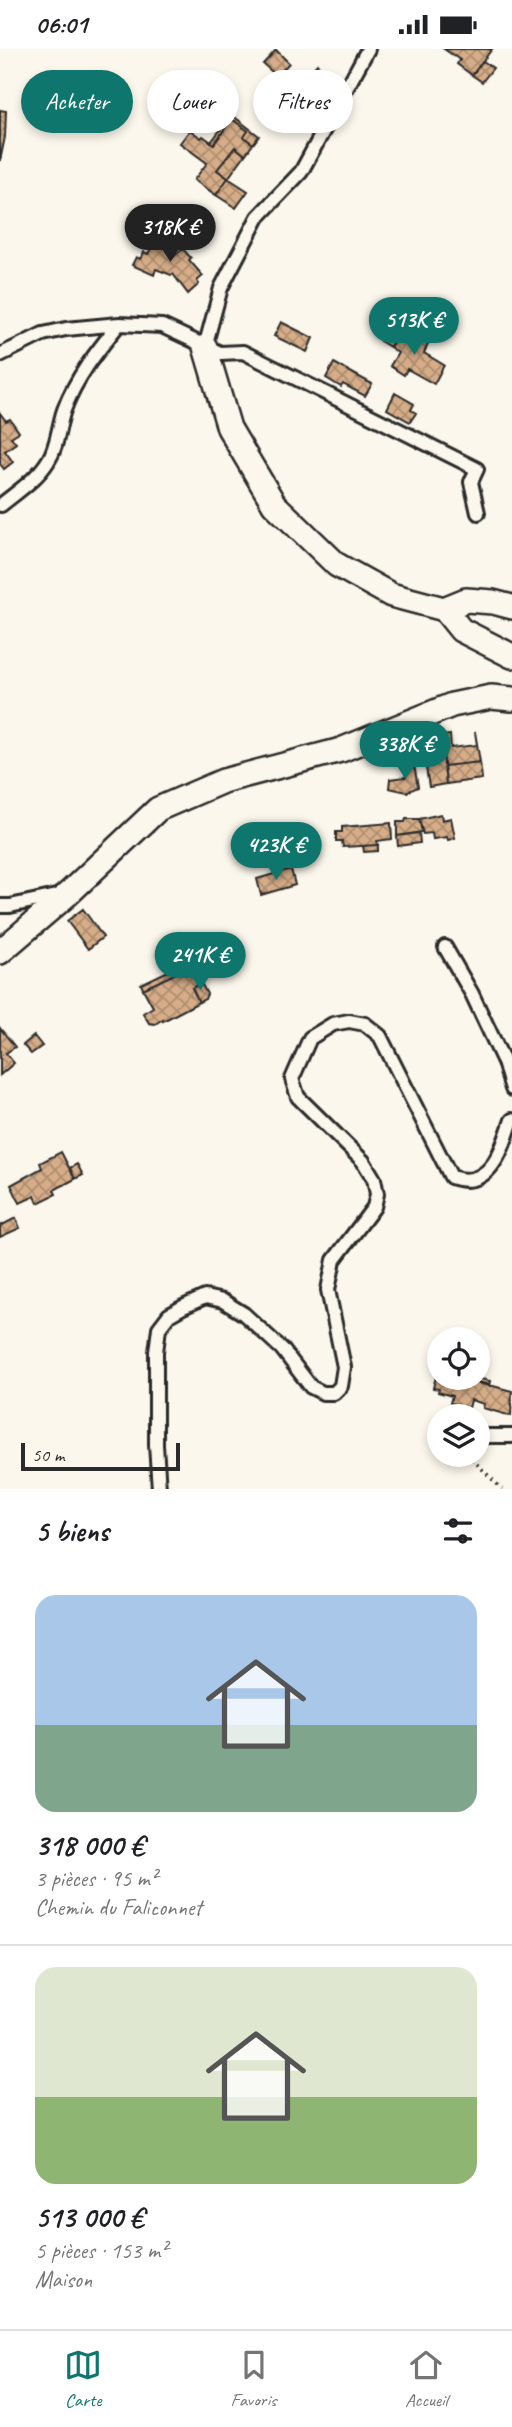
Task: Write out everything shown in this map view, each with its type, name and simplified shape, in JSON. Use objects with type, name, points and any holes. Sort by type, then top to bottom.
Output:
[{"type":"street","points":[[205,347],[229,428],[275,504],[337,565],[391,596],[444,609],[466,600],[512,607]]},
{"type":"street","points":[[444,609],[461,630],[512,656]]},
{"type":"street","points":[[0,952],[69,893],[158,809],[223,781],[341,750],[452,705],[491,697],[512,699]]},
{"type":"lane","points":[[205,347],[221,288],[258,218],[301,172],[368,49]]},
{"type":"lane","points":[[1,505],[33,479],[48,461],[75,385],[93,356],[119,324]]},
{"type":"lane","points":[[0,355],[43,334],[119,324],[162,326],[220,353],[243,352],[477,469],[471,482],[478,513]]},
{"type":"lane","points":[[0,906],[69,893]]},
{"type":"lane","points":[[444,947],[472,994],[504,1062],[512,1089]]},
{"type":"lane","points":[[159,1489],[156,1352],[159,1328],[169,1315],[205,1297],[223,1301],[244,1314],[282,1349],[311,1387],[323,1393],[334,1393],[341,1385],[344,1367],[328,1290],[334,1260],[374,1207],[377,1194],[374,1179],[363,1161],[298,1097],[292,1079],[310,1038],[332,1024],[349,1021],[365,1024],[380,1036],[451,1177],[464,1182],[478,1179],[491,1167],[505,1142],[512,1120]]},
{"type":"lane","points":[[490,1436],[512,1436]]},
{"type":"path","points":[[480,1467],[502,1489]]},
{"type":"building","points":[[444,49],[492,49],[472,75],[457,64],[460,60]]},
{"type":"building","points":[[276,50],[289,63],[283,70],[270,70],[263,64]]},
{"type":"building","points":[[483,61],[493,68],[482,82],[472,75]]},
{"type":"building","points":[[0,110],[6,111],[5,137],[0,161]]},
{"type":"building","points":[[239,120],[259,136],[253,144],[244,137],[248,131],[239,124]]},
{"type":"building","points":[[239,124],[248,131],[244,137],[253,144],[245,155],[235,147],[217,170],[228,178],[216,195],[194,180],[207,163],[180,143],[188,133],[194,133],[214,144],[222,133],[239,133]]},
{"type":"building","points":[[218,133],[222,133],[214,144],[211,142]]},
{"type":"building","points":[[235,147],[245,155],[228,178],[217,170]]},
{"type":"building","points":[[228,178],[248,191],[236,208],[216,195]]},
{"type":"building","points":[[158,236],[173,243],[169,253],[174,256],[183,249],[203,276],[188,294],[173,274],[156,269],[154,275],[132,265],[136,257],[140,259],[144,252],[148,254]]},
{"type":"building","points":[[281,322],[313,338],[307,352],[274,336]]},
{"type":"building","points":[[392,322],[401,328],[390,347],[380,341]]},
{"type":"building","points":[[401,328],[428,344],[424,353],[444,365],[434,384],[407,369],[404,375],[390,366],[398,353],[390,347]]},
{"type":"building","points":[[334,363],[372,384],[365,396],[326,378]]},
{"type":"building","points":[[395,393],[414,404],[411,410],[416,413],[410,422],[387,409]]},
{"type":"building","points":[[0,413],[6,421],[10,419],[19,432],[11,437],[16,443],[5,451],[13,462],[4,469],[0,464]]},
{"type":"building","points":[[475,732],[480,762],[444,766],[443,753],[438,753],[436,737],[450,735],[451,748],[477,745]]},
{"type":"building","points":[[443,753],[446,784],[429,787],[424,755]]},
{"type":"building","points":[[480,762],[482,779],[446,784],[444,766]]},
{"type":"building","points":[[414,765],[418,787],[407,792],[389,788],[390,779],[406,777],[404,766]]},
{"type":"building","points":[[441,814],[442,820],[451,818],[455,838],[433,839],[432,833],[423,834],[419,819]]},
{"type":"building","points":[[406,819],[419,819],[422,832],[397,836],[397,822],[405,822]]},
{"type":"building","points":[[391,823],[392,839],[377,841],[378,845],[343,847],[342,841],[336,841],[336,832],[342,832],[342,827]]},
{"type":"building","points":[[419,833],[420,843],[398,846],[397,836]]},
{"type":"building","points":[[378,845],[378,851],[364,852],[363,846]]},
{"type":"building","points":[[291,869],[295,885],[261,895],[257,879]]},
{"type":"building","points":[[83,909],[103,937],[88,949],[67,921]]},
{"type":"building","points":[[195,958],[205,976],[199,980],[191,966],[143,989],[141,984]]},
{"type":"building","points":[[191,966],[201,983],[192,988],[199,1002],[163,1021],[149,1023],[143,1013],[153,1007],[143,989]]},
{"type":"building","points":[[201,983],[207,994],[205,999],[199,1002],[192,988]]},
{"type":"building","points":[[0,1028],[15,1047],[6,1053],[14,1063],[0,1075]]},
{"type":"building","points":[[34,1036],[42,1046],[31,1054],[23,1045]]},
{"type":"building","points":[[61,1152],[75,1179],[54,1190],[56,1194],[38,1203],[35,1196],[20,1203],[11,1185],[42,1168],[40,1163]]},
{"type":"building","points":[[77,1164],[83,1175],[75,1179],[70,1168]]},
{"type":"building","points":[[16,1218],[20,1228],[0,1237],[0,1226]]},
{"type":"building","points":[[490,1385],[512,1391],[511,1416],[490,1410],[490,1404],[471,1400],[470,1404],[450,1403],[452,1396],[438,1392],[490,1390]]}]
